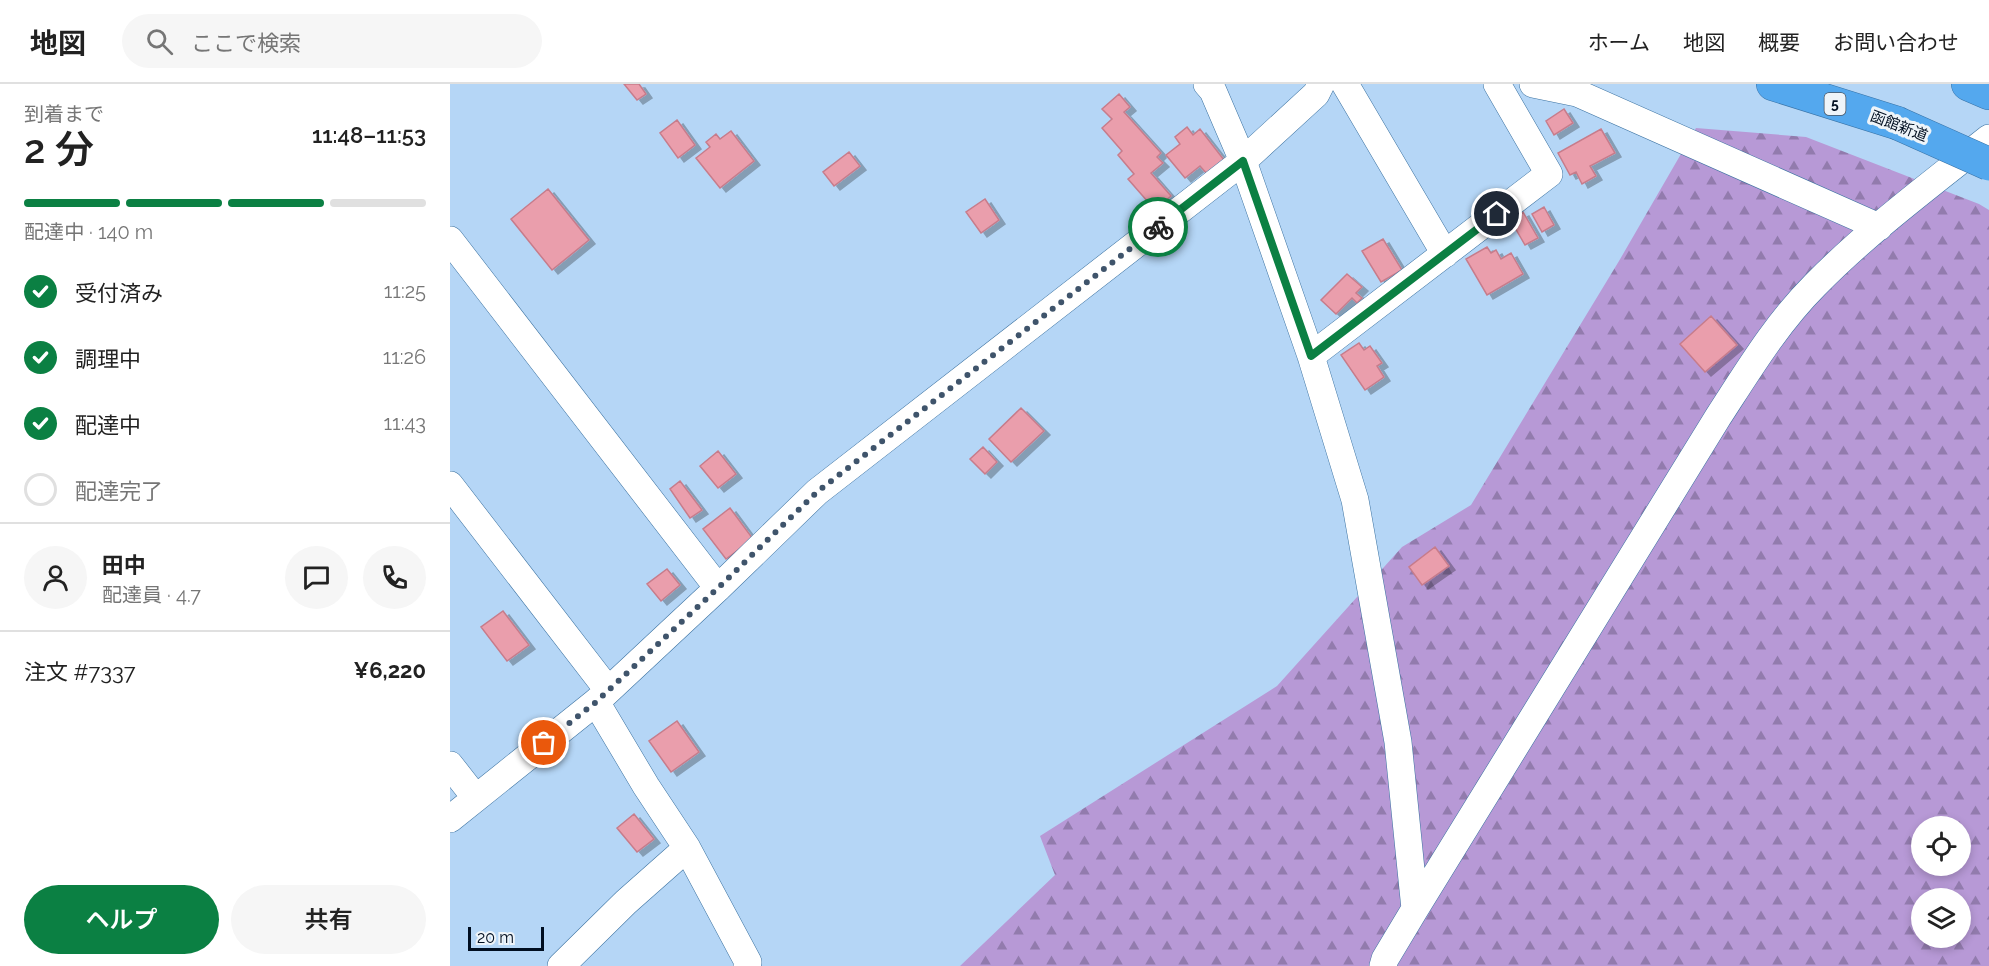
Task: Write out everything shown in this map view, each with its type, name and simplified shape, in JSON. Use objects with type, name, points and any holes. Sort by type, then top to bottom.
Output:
[{"type":"highway","name":"函館新道","points":[[1773,84],[1897,123],[1989,164]]},
{"type":"highway","points":[[1968,84],[1989,93]]},
{"type":"street","points":[[1207,84],[1243,161],[1311,356],[1355,500],[1398,742],[1415,909]]},
{"type":"street","points":[[450,819],[602,696],[817,492],[1243,161],[1316,94],[1322,84]]},
{"type":"street","points":[[1345,84],[1445,254]]},
{"type":"street","points":[[1311,356],[1549,174],[1497,84]]},
{"type":"street","points":[[1533,84],[1577,93],[1879,227]]},
{"type":"street","points":[[1383,966],[1415,909],[1768,339],[1815,285],[1879,227],[1989,138]]},
{"type":"street","points":[[450,240],[718,588]]},
{"type":"street","points":[[450,485],[602,696],[646,786],[687,848],[748,962],[747,966]]},
{"type":"street","points":[[450,765],[475,797]]},
{"type":"street","points":[[561,966],[626,902],[687,848]]},
{"type":"green space","points":[[1696,128],[1806,137],[1979,204],[1989,210],[1989,966],[960,966],[1055,875],[1040,836],[1277,686],[1402,547],[1471,505],[1619,261]]},
{"type":"building","points":[[624,84],[639,84],[646,94],[637,100]]},
{"type":"building","points":[[1119,94],[1130,107],[1124,112],[1161,153],[1157,157],[1163,163],[1151,173],[1171,196],[1155,210],[1128,179],[1134,174],[1118,155],[1122,151],[1102,128],[1112,119],[1102,109]]},
{"type":"building","points":[[1564,109],[1573,123],[1554,135],[1546,121]]},
{"type":"building","points":[[677,120],[695,145],[678,158],[660,133]]},
{"type":"building","points":[[1187,127],[1193,135],[1200,129],[1224,160],[1207,174],[1200,166],[1185,178],[1166,155],[1180,144],[1175,137]]},
{"type":"building","points":[[1601,129],[1615,153],[1590,166],[1596,176],[1582,184],[1576,172],[1570,175],[1558,153]]},
{"type":"building","points":[[731,131],[754,161],[720,188],[696,158],[710,147],[706,142],[716,134],[720,139]]},
{"type":"building","points":[[849,152],[860,166],[834,186],[823,172]]},
{"type":"building","points":[[548,189],[589,240],[552,270],[511,219]]},
{"type":"building","points":[[985,199],[999,220],[981,233],[966,212]]},
{"type":"building","points":[[1544,207],[1554,225],[1542,232],[1532,214]]},
{"type":"building","points":[[1523,212],[1538,238],[1525,245],[1510,219]]},
{"type":"building","points":[[1383,239],[1402,270],[1381,282],[1362,251]]},
{"type":"building","points":[[1487,247],[1491,253],[1496,250],[1501,259],[1511,253],[1523,274],[1487,295],[1466,259]]},
{"type":"building","points":[[1347,274],[1362,287],[1356,293],[1362,298],[1357,303],[1352,298],[1336,314],[1321,300]]},
{"type":"building","points":[[1711,316],[1737,345],[1705,372],[1680,344]]},
{"type":"building","points":[[1359,343],[1364,350],[1370,346],[1382,363],[1377,366],[1384,377],[1365,390],[1341,355]]},
{"type":"building","points":[[1021,408],[1044,431],[1011,462],[989,439]]},
{"type":"building","points":[[983,447],[997,462],[985,474],[970,459]]},
{"type":"building","points":[[718,451],[736,474],[718,488],[700,466]]},
{"type":"building","points":[[680,481],[702,510],[690,518],[670,489]]},
{"type":"building","points":[[730,508],[753,539],[726,559],[703,529]]},
{"type":"building","points":[[1435,547],[1449,566],[1422,585],[1409,567]]},
{"type":"building","points":[[667,569],[680,585],[661,601],[647,584]]},
{"type":"building","points":[[503,611],[529,645],[507,661],[481,627]]},
{"type":"building","points":[[677,721],[699,752],[671,772],[649,741]]},
{"type":"building","points":[[634,814],[654,839],[637,852],[617,828]]},
{"type":"way so far","points":[[544,743],[596,702],[817,492],[1158,227]]},
{"type":"route","points":[[1158,227],[1243,161],[1311,356],[1497,214]]}]
